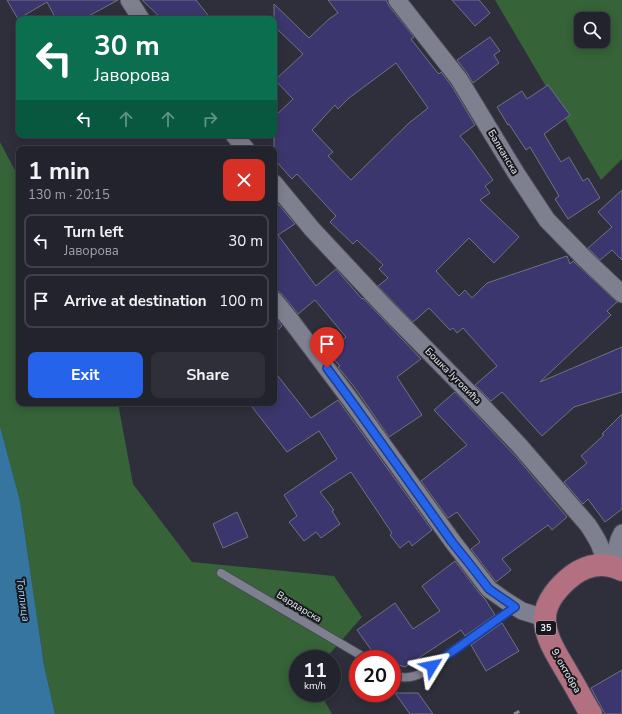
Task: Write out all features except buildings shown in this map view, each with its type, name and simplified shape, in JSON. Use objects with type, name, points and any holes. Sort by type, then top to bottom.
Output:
[{"type":"main road","name":"35","points":[[545,618],[546,609],[552,598],[567,579],[577,572],[587,568],[595,566],[614,567]]},
{"type":"main road","name":"9. октобра","points":[[545,618],[545,627],[552,645],[591,714]]},
{"type":"street","points":[[129,0],[139,16]]},
{"type":"street","name":"Балканска","points":[[397,0],[459,79],[516,173],[547,220],[622,294]]},
{"type":"street","points":[[237,138],[243,146]]},
{"type":"street","name":"Бошка Југовића","points":[[277,187],[317,235],[524,451],[588,525],[601,546],[604,554],[614,567]]},
{"type":"street","points":[[277,304],[352,402],[452,542],[489,589],[515,607],[545,618]]},
{"type":"street","points":[[614,567],[617,547],[622,533]]},
{"type":"lane","name":"Вардарска","points":[[221,572],[352,650]]},
{"type":"lane","points":[[401,678],[407,678],[420,674],[515,607]]},
{"type":"green space","points":[[495,0],[622,0],[622,159],[601,180]]},
{"type":"green space","points":[[0,142],[16,172],[16,406],[119,406],[133,484],[192,562],[334,576],[362,617],[333,650],[289,650],[289,702],[325,702],[332,714],[55,714],[44,665],[20,501],[0,426]]},
{"type":"water","name":"Топлица","points":[[0,426],[20,501],[44,665],[55,714],[0,714]]},
{"type":"railway","points":[[514,714],[520,711]]},
{"type":"route","points":[[327,368],[452,542],[489,589],[515,607],[432,666]]}]
